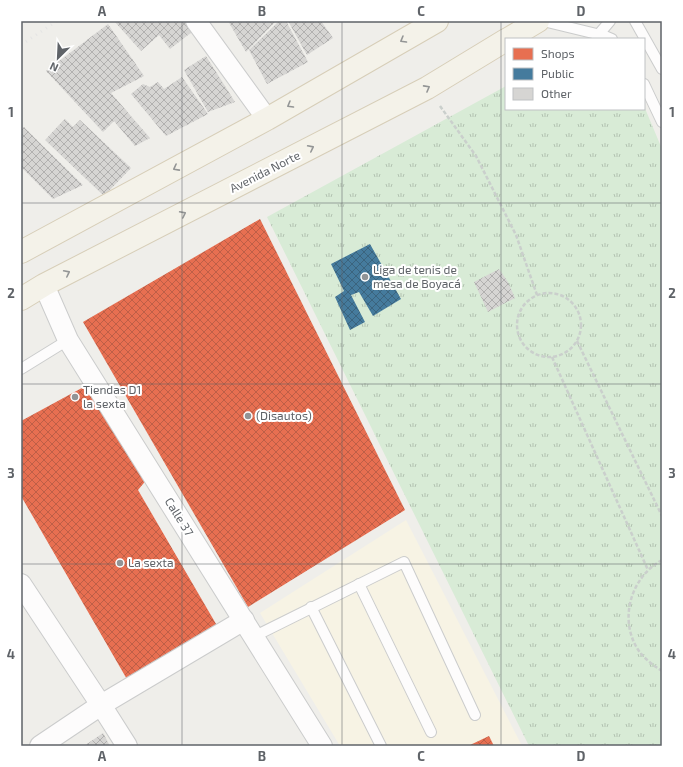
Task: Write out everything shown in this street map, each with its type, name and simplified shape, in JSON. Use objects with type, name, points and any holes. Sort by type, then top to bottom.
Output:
[{"type":"main road","points":[[21,252],[267,118],[437,21]]},
{"type":"main road","name":"Avenida Norte","points":[[510,38],[538,21]]},
{"type":"main road","name":"Avenida Norte","points":[[21,299],[44,285],[427,88],[505,41]]},
{"type":"street","points":[[196,21],[267,118]]},
{"type":"street","name":"Calle 37","points":[[44,285],[68,340],[322,746]]},
{"type":"street","points":[[21,584],[127,746]]},
{"type":"street","points":[[40,746],[101,705],[248,629]]},
{"type":"lane","points":[[543,21],[599,34],[609,38]]},
{"type":"lane","points":[[599,34],[610,21]]},
{"type":"lane","points":[[635,21],[645,38]]},
{"type":"lane","points":[[645,39],[662,69]]},
{"type":"lane","points":[[645,86],[662,122]]},
{"type":"lane","points":[[21,369],[68,340]]},
{"type":"lane","points":[[248,629],[311,607],[404,562],[475,715]]},
{"type":"lane","points":[[359,584],[431,732]]},
{"type":"lane","points":[[311,607],[381,746]]},
{"type":"path","points":[[427,88],[476,156],[516,235],[537,295]]},
{"type":"path","points":[[553,293],[567,299],[577,311],[581,326],[577,340],[567,352],[552,357],[537,355],[524,346],[517,333],[517,317],[524,304],[537,295],[553,293]]},
{"type":"path","points":[[577,340],[662,516]]},
{"type":"path","points":[[552,357],[648,570]]},
{"type":"path","points":[[662,560],[648,570],[637,583],[631,599],[629,616],[631,633],[638,648],[648,662],[662,671]]},
{"type":"shaded area","points":[[406,520],[522,746],[340,746],[260,613]]},
{"type":"green space","points":[[505,87],[505,110],[645,110],[645,108],[662,149],[662,746],[529,746],[267,217]]},
{"type":"building: Shops","name":"(Disautos)","points":[[260,219],[405,510],[248,607],[83,322]]},
{"type":"building: Shops","name":"La sexta","points":[[91,383],[148,478],[138,490],[219,629],[128,681],[21,496],[21,421]]},
{"type":"building: Shops","points":[[489,736],[494,746],[468,746]]},
{"type":"building: Public","points":[[370,244],[401,299],[373,316],[359,292],[351,295],[365,322],[350,330],[335,297],[344,291],[331,264]]},
{"type":"building: Other","points":[[114,21],[184,21],[192,32],[170,49],[159,35],[141,51]]},
{"type":"building: Other","points":[[228,21],[276,21],[246,52]]},
{"type":"building: Other","points":[[279,21],[286,21],[308,62],[267,84],[249,50]]},
{"type":"building: Other","points":[[288,21],[321,21],[333,38],[307,55]]},
{"type":"building: Other","points":[[108,24],[144,76],[111,93],[150,138],[135,146],[114,121],[103,132],[46,71]]},
{"type":"building: Other","points":[[206,56],[235,102],[208,112],[184,70]]},
{"type":"building: Other","points":[[182,77],[208,114],[166,136],[131,94],[143,84],[150,87],[158,82],[164,89]]},
{"type":"building: Other","points":[[65,119],[73,127],[80,120],[131,168],[104,196],[45,140]]},
{"type":"building: Other","points":[[24,127],[83,185],[53,199],[21,167],[21,130]]},
{"type":"building: Other","points":[[499,269],[508,282],[515,298],[488,312],[474,282]]},
{"type":"building: Other","points":[[103,733],[110,746],[84,746]]},
{"type":"railway","points":[[21,45],[57,21]]},
{"type":"place","name":"Liga de tenis de mesa de Boyacá","points":[[365,277]]},
{"type":"place","name":"Tiendas D1 la sexta","points":[[75,397]]},
{"type":"place","name":"(Disautos)","points":[[248,416]]},
{"type":"place","name":"La sexta","points":[[120,563]]}]
